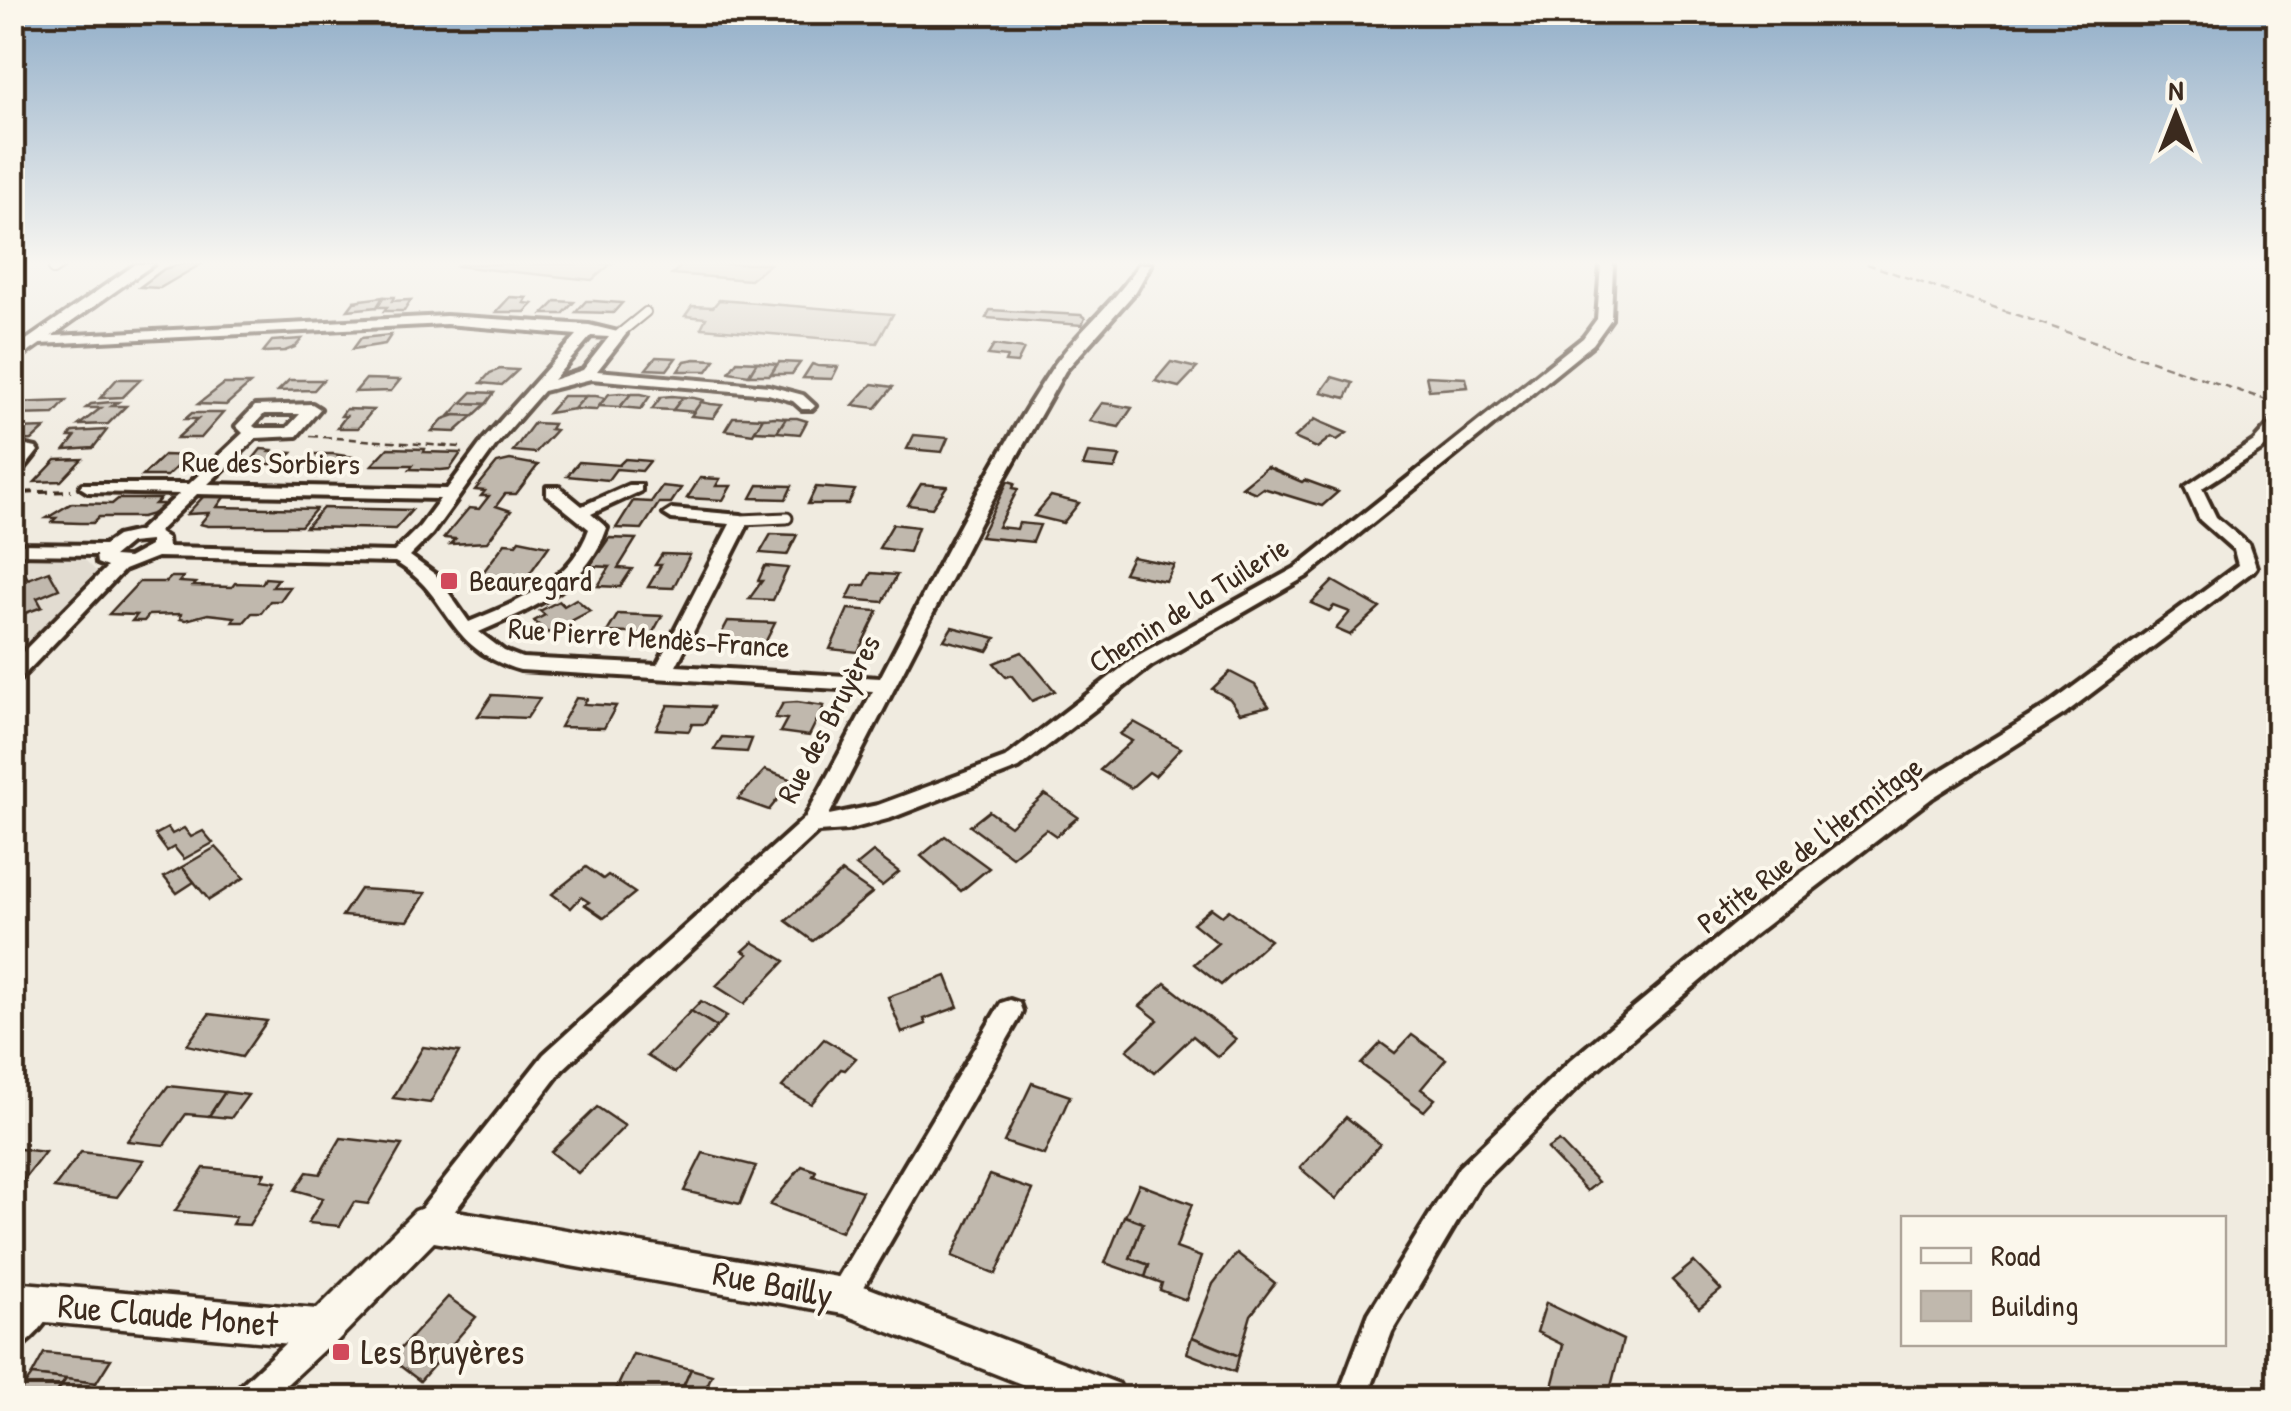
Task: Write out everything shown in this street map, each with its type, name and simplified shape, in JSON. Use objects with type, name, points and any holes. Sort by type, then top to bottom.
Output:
[{"type":"street","points":[[12,359],[54,330]]},
{"type":"street","points":[[40,340],[232,330]]},
{"type":"street","points":[[12,676],[113,558],[120,541],[399,557],[426,530],[485,450],[588,330]]},
{"type":"street","points":[[585,377],[619,334],[594,330]]},
{"type":"street","name":"Rue des Bruyères","points":[[428,1223],[553,1062],[813,824],[883,684],[1059,369],[1093,330]]},
{"type":"street","name":"Chemin de la Tuilerie","points":[[813,824],[847,822],[883,812],[1012,763],[1144,661],[1301,572],[1588,341],[1596,330]]},
{"type":"street","points":[[545,380],[567,371],[585,377],[769,390],[798,398],[807,406]]},
{"type":"street","points":[[260,409],[312,409],[291,433],[252,432],[244,426],[260,409]]},
{"type":"street","name":"Petite Rue de l'Hermitage","points":[[1352,1398],[1380,1324],[1469,1176],[1580,1067],[1746,928],[1924,792],[2057,709],[2247,567],[2242,548],[2209,520],[2193,487],[2260,444],[2278,423]]},
{"type":"street","points":[[150,544],[193,489],[252,432]]},
{"type":"street","points":[[12,448],[30,451],[17,467]]},
{"type":"street","name":"Rue des Sorbiers","points":[[88,487],[453,494]]},
{"type":"street","points":[[580,513],[635,488]]},
{"type":"street","points":[[466,631],[564,584],[598,532],[552,491]]},
{"type":"street","points":[[663,672],[740,520],[672,514]]},
{"type":"street","points":[[12,549],[113,558]]},
{"type":"street","name":"Rue Pierre Mendès-France","points":[[399,557],[416,566],[490,656],[520,664],[883,684]]},
{"type":"street","points":[[843,1296],[1010,1011]]},
{"type":"street","points":[[250,1398],[428,1223]]},
{"type":"street","name":"Rue Bailly","points":[[428,1223],[843,1296],[1104,1398]]},
{"type":"street","points":[[12,1336],[26,1302]]},
{"type":"street","name":"Rue Claude Monet","points":[[26,1302],[324,1328]]},
{"type":"lane","points":[[619,334],[624,330]]},
{"type":"lane","points":[[740,520],[787,518]]},
{"type":"path","points":[[2060,330],[2278,404]]},
{"type":"path","points":[[291,433],[485,450]]},
{"type":"path","points":[[12,490],[15,493],[88,487]]},
{"type":"shaded area","points":[[723,330],[884,330],[877,343]]},
{"type":"shaded area","points":[[13,555],[83,558],[99,574],[13,663]]},
{"type":"building","points":[[391,335],[385,344],[353,349],[361,338]]},
{"type":"building","points":[[302,339],[285,351],[263,352],[272,341]]},
{"type":"building","points":[[994,345],[1024,349],[1017,363],[1005,362],[1007,357],[988,355]]},
{"type":"building","points":[[656,357],[676,358],[667,370],[646,369]]},
{"type":"building","points":[[715,360],[707,371],[678,371],[685,361]]},
{"type":"building","points":[[737,361],[757,362],[749,375],[729,372]]},
{"type":"building","points":[[757,362],[777,364],[770,375],[749,375]]},
{"type":"building","points":[[779,362],[800,363],[792,374],[771,374]]},
{"type":"building","points":[[1171,362],[1197,368],[1179,387],[1155,381]]},
{"type":"building","points":[[812,364],[838,367],[832,379],[803,378]]},
{"type":"building","points":[[518,370],[502,385],[481,383],[490,373]]},
{"type":"building","points":[[1426,376],[1466,378],[1468,387],[1429,390]]},
{"type":"building","points":[[1332,377],[1353,383],[1346,398],[1321,392]]},
{"type":"building","points":[[117,379],[141,379],[123,397],[100,398]]},
{"type":"building","points":[[366,379],[400,380],[391,391],[355,392]]},
{"type":"building","points":[[289,380],[323,380],[314,390],[278,391]]},
{"type":"building","points":[[224,384],[250,384],[226,405],[198,404]]},
{"type":"building","points":[[872,384],[893,387],[876,408],[853,405]]},
{"type":"building","points":[[472,392],[494,393],[486,404],[461,403]]},
{"type":"building","points":[[609,394],[631,394],[620,407],[599,406]]},
{"type":"building","points":[[631,394],[650,396],[641,409],[620,407]]},
{"type":"building","points":[[563,396],[586,396],[574,409],[548,413]]},
{"type":"building","points":[[586,396],[605,398],[596,410],[574,409]]},
{"type":"building","points":[[661,397],[683,397],[673,410],[652,409]]},
{"type":"building","points":[[683,397],[703,400],[695,412],[673,410]]},
{"type":"building","points":[[66,401],[54,414],[12,415],[12,403]]},
{"type":"building","points":[[118,402],[112,406],[126,406],[108,424],[79,425],[101,408],[86,408],[91,404]]},
{"type":"building","points":[[701,402],[722,405],[713,418],[691,416]]},
{"type":"building","points":[[461,403],[486,404],[473,416],[450,415]]},
{"type":"building","points":[[1102,403],[1132,408],[1119,427],[1089,421]]},
{"type":"building","points":[[346,409],[373,410],[358,428],[337,428]]},
{"type":"building","points":[[192,413],[223,413],[201,438],[177,438],[198,419],[185,419]]},
{"type":"building","points":[[473,416],[455,432],[432,431],[443,419]]},
{"type":"building","points":[[733,417],[763,418],[753,434],[725,430]]},
{"type":"building","points":[[763,418],[786,418],[777,432],[755,431]]},
{"type":"building","points":[[786,418],[807,421],[800,434],[777,432]]},
{"type":"building","points":[[1315,419],[1347,433],[1337,440],[1331,437],[1317,448],[1294,438]]},
{"type":"building","points":[[534,423],[553,424],[550,429],[556,430],[535,453],[513,451]]},
{"type":"building","points":[[45,428],[32,440],[12,441],[15,429]]},
{"type":"building","points":[[107,430],[93,448],[65,450],[75,437],[69,437],[73,432]]},
{"type":"building","points":[[914,435],[948,438],[942,452],[907,449]]},
{"type":"building","points":[[388,448],[461,453],[450,469],[372,465]]},
{"type":"building","points":[[261,449],[292,453],[282,464],[249,464]]},
{"type":"building","points":[[1088,453],[1120,456],[1115,469],[1083,466]]},
{"type":"building","points":[[314,454],[352,457],[341,470],[301,469]]},
{"type":"building","points":[[164,455],[188,456],[167,476],[142,476]]},
{"type":"building","points":[[82,459],[61,481],[35,482],[56,460]]},
{"type":"building","points":[[625,459],[650,461],[642,471],[616,469],[608,480],[567,476],[579,462],[619,465]]},
{"type":"building","points":[[510,460],[538,465],[516,494],[505,494],[496,506],[511,511],[487,542],[450,544],[455,539],[444,538],[469,508],[479,509],[489,496],[481,496],[485,491],[475,490],[497,463]]},
{"type":"building","points":[[1267,467],[1338,492],[1322,506],[1263,488],[1256,493],[1242,487]]},
{"type":"building","points":[[700,478],[720,479],[716,486],[731,486],[723,500],[687,498]]},
{"type":"building","points":[[1008,481],[1018,489],[998,527],[1040,525],[1033,542],[980,537]]},
{"type":"building","points":[[921,484],[947,486],[932,508],[908,505]]},
{"type":"building","points":[[758,485],[792,486],[786,499],[751,498]]},
{"type":"building","points":[[662,486],[681,488],[671,503],[659,503],[642,529],[616,528],[633,501],[651,502]]},
{"type":"building","points":[[816,487],[855,490],[848,504],[808,504]]},
{"type":"building","points":[[204,496],[225,496],[217,507],[316,509],[301,526],[208,526],[200,524],[209,513],[187,514]]},
{"type":"building","points":[[1051,496],[1079,503],[1063,523],[1034,516]]},
{"type":"building","points":[[118,499],[160,499],[155,504],[165,504],[156,513],[142,517],[99,517],[93,523],[52,522],[56,518],[47,518],[72,503],[112,504]]},
{"type":"building","points":[[323,508],[412,510],[395,529],[306,527]]},
{"type":"building","points":[[893,524],[918,527],[909,552],[879,548]]},
{"type":"building","points":[[771,534],[797,535],[787,555],[760,553]]},
{"type":"building","points":[[609,538],[636,539],[618,568],[632,569],[620,587],[598,586],[610,567],[590,566]]},
{"type":"building","points":[[519,540],[549,546],[525,580],[488,582],[492,576],[481,575],[505,543],[516,544]]},
{"type":"building","points":[[662,554],[690,555],[673,588],[648,587],[661,565],[655,565]]},
{"type":"building","points":[[1132,557],[1174,565],[1166,581],[1124,573]]},
{"type":"building","points":[[765,566],[788,568],[773,600],[749,599],[762,581],[758,581]]},
{"type":"building","points":[[23,571],[28,579],[49,571],[59,589],[37,598],[42,607],[12,618],[12,575]]},
{"type":"building","points":[[871,573],[897,575],[883,602],[847,599],[854,585],[865,585]]},
{"type":"building","points":[[171,577],[183,577],[179,582],[196,583],[193,586],[262,584],[265,578],[278,579],[272,587],[290,587],[280,601],[270,601],[261,613],[252,613],[244,622],[208,614],[186,620],[180,619],[181,614],[149,615],[144,621],[132,621],[137,615],[109,614],[139,582],[166,582]]},
{"type":"building","points":[[1333,581],[1380,608],[1350,635],[1336,629],[1350,612],[1334,606],[1329,611],[1311,603]]},
{"type":"building","points":[[576,599],[590,611],[548,633],[534,621],[545,615],[540,611],[559,601],[564,606]]},
{"type":"building","points":[[848,609],[878,611],[858,652],[830,649]]},
{"type":"building","points":[[618,614],[662,616],[652,634],[607,632]]},
{"type":"building","points":[[728,621],[775,623],[765,643],[719,638]]},
{"type":"building","points":[[952,627],[996,638],[988,651],[944,640]]},
{"type":"building","points":[[1022,652],[1055,691],[1032,701],[1011,675],[1006,677],[994,663]]},
{"type":"building","points":[[1230,672],[1255,685],[1269,706],[1240,713],[1230,699],[1212,689]]},
{"type":"building","points":[[492,695],[540,698],[527,718],[478,716]]},
{"type":"building","points":[[576,698],[587,699],[584,704],[616,706],[604,728],[560,727]]},
{"type":"building","points":[[783,703],[824,706],[809,736],[780,732],[787,719],[775,718]]},
{"type":"building","points":[[668,705],[713,707],[705,724],[692,724],[689,731],[656,729]]},
{"type":"building","points":[[1134,722],[1181,748],[1155,776],[1149,772],[1131,788],[1100,770],[1132,741],[1120,734]]},
{"type":"building","points":[[722,737],[752,739],[747,752],[714,750]]},
{"type":"building","points":[[765,770],[793,780],[769,810],[738,799]]},
{"type":"building","points":[[1045,794],[1078,817],[1056,836],[1046,829],[1012,857],[970,826],[989,811],[1010,826]]},
{"type":"building","points":[[168,828],[172,834],[184,828],[191,837],[203,831],[213,843],[184,859],[174,847],[167,851],[155,835]]},
{"type":"building","points":[[945,836],[989,868],[961,891],[921,856]]},
{"type":"building","points":[[216,847],[244,878],[209,900],[182,867]]},
{"type":"building","points":[[873,852],[899,872],[882,886],[856,866]]},
{"type":"building","points":[[182,867],[194,882],[177,893],[164,877]]},
{"type":"building","points":[[586,867],[603,879],[608,875],[635,893],[604,918],[585,905],[589,902],[581,897],[571,908],[552,894]]},
{"type":"building","points":[[842,872],[872,893],[813,941],[786,921]]},
{"type":"building","points":[[360,889],[426,893],[408,921],[342,916]]},
{"type":"building","points":[[1211,908],[1222,916],[1229,910],[1270,940],[1221,985],[1194,964],[1218,943],[1193,923]]},
{"type":"building","points":[[753,942],[785,961],[744,1004],[716,986],[748,954],[743,951]]},
{"type":"building","points":[[946,976],[958,1007],[924,1019],[926,1024],[902,1033],[888,997]]},
{"type":"building","points":[[1165,983],[1236,1039],[1218,1057],[1193,1036],[1154,1073],[1127,1050],[1158,1020],[1140,1006]]},
{"type":"building","points":[[701,1001],[727,1016],[717,1027],[691,1011]]},
{"type":"building","points":[[691,1011],[717,1027],[675,1073],[647,1056]]},
{"type":"building","points":[[209,1014],[267,1021],[242,1057],[187,1045]]},
{"type":"building","points":[[1412,1035],[1446,1059],[1421,1089],[1435,1099],[1424,1111],[1361,1064],[1381,1043],[1395,1053]]},
{"type":"building","points":[[824,1039],[856,1058],[845,1070],[841,1069],[811,1104],[782,1087]]},
{"type":"building","points":[[423,1047],[459,1052],[430,1103],[393,1098]]},
{"type":"building","points":[[1032,1083],[1070,1096],[1044,1155],[1004,1142]]},
{"type":"building","points":[[168,1086],[225,1092],[209,1116],[186,1114],[164,1145],[127,1141]]},
{"type":"building","points":[[225,1092],[248,1095],[231,1118],[209,1116]]},
{"type":"building","points":[[597,1107],[625,1126],[578,1173],[551,1152]]},
{"type":"building","points":[[1346,1117],[1380,1144],[1336,1199],[1300,1168]]},
{"type":"building","points":[[341,1138],[402,1145],[368,1204],[354,1202],[340,1226],[308,1223],[323,1198],[295,1190],[307,1172],[320,1174]]},
{"type":"building","points":[[1559,1141],[1598,1182],[1587,1191],[1547,1149]]},
{"type":"building","points":[[12,1148],[45,1152],[17,1188],[12,1188]]},
{"type":"building","points":[[81,1152],[144,1160],[117,1197],[54,1188]]},
{"type":"building","points":[[703,1153],[756,1166],[740,1204],[684,1191]]},
{"type":"building","points":[[802,1166],[816,1171],[813,1176],[862,1191],[841,1232],[770,1205]]},
{"type":"building","points":[[204,1168],[265,1173],[261,1180],[276,1182],[249,1225],[232,1224],[236,1217],[175,1211]]},
{"type":"building","points":[[990,1175],[1033,1190],[996,1274],[952,1256]]},
{"type":"building","points":[[1139,1184],[1192,1204],[1176,1248],[1201,1257],[1186,1300],[1160,1290],[1162,1283],[1145,1277],[1149,1265],[1130,1258],[1143,1223],[1125,1216]]},
{"type":"building","points":[[1124,1216],[1143,1223],[1130,1258],[1149,1265],[1145,1277],[1105,1263]]},
{"type":"building","points":[[1237,1253],[1275,1283],[1251,1315],[1239,1356],[1192,1337],[1213,1284]]},
{"type":"building","points":[[1694,1262],[1721,1290],[1699,1308],[1672,1280]]},
{"type":"building","points":[[448,1297],[476,1317],[420,1381],[391,1359]]},
{"type":"building","points":[[1546,1303],[1623,1340],[1608,1398],[1549,1398],[1563,1345],[1537,1332]]},
{"type":"building","points":[[1192,1337],[1239,1356],[1235,1372],[1187,1353]]},
{"type":"building","points":[[44,1353],[111,1359],[96,1383],[32,1375]]},
{"type":"building","points":[[633,1354],[691,1369],[678,1398],[612,1398]]},
{"type":"building","points":[[691,1369],[712,1375],[701,1398],[678,1398]]},
{"type":"building","points":[[32,1375],[66,1379],[53,1398],[12,1398],[14,1389],[22,1389]]},
{"type":"building","points":[[66,1379],[96,1383],[86,1398],[53,1398]]},
{"type":"place","name":"Beauregard","points":[[449,581]]},
{"type":"place","name":"Les Bruyères","points":[[341,1352]]}]
